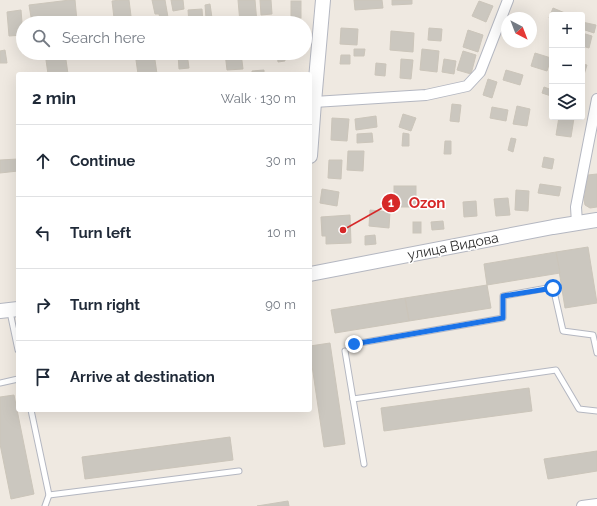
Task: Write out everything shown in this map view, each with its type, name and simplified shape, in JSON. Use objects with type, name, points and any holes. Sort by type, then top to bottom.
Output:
[{"type":"street","points":[[312,129],[323,0]]},
{"type":"street","points":[[314,102],[426,95],[467,86],[480,72],[508,0]]},
{"type":"street","points":[[577,223],[576,207],[597,99]]},
{"type":"street","name":"улица Видова","points":[[312,274],[597,220]]},
{"type":"street","points":[[582,506],[595,505]]},
{"type":"lane","points":[[354,344],[503,318],[503,296],[553,288],[563,331],[593,335],[597,353]]},
{"type":"lane","points":[[9,310],[16,341]]},
{"type":"lane","points":[[345,352],[364,464]]},
{"type":"lane","points":[[353,399],[556,370],[579,409],[597,411]]},
{"type":"lane","points":[[0,382],[16,379]]},
{"type":"lane","points":[[31,412],[49,495],[45,506]]},
{"type":"lane","points":[[49,495],[239,471]]},
{"type":"building","points":[[75,0],[77,16],[31,16],[29,5]]},
{"type":"building","points":[[129,0],[131,16],[114,16],[112,1]]},
{"type":"building","points":[[152,0],[165,0],[168,16],[159,16],[159,14],[155,14]]},
{"type":"building","points":[[171,0],[183,0],[184,9],[173,11]]},
{"type":"building","points":[[238,0],[255,0],[256,16],[239,16]]},
{"type":"building","points":[[260,0],[271,0],[272,14],[261,15]]},
{"type":"building","points":[[354,0],[382,0],[383,8],[355,10]]},
{"type":"building","points":[[392,0],[412,0],[412,4],[392,5]]},
{"type":"building","points":[[291,1],[301,1],[301,16],[291,16]]},
{"type":"building","points":[[479,1],[493,6],[486,22],[472,16]]},
{"type":"building","points":[[210,4],[212,16],[206,16],[205,5]]},
{"type":"building","points":[[553,8],[563,12],[551,12]]},
{"type":"building","points":[[202,9],[202,16],[188,16],[188,10]]},
{"type":"building","points":[[21,10],[21,16],[16,16],[16,36],[9,36],[7,12]]},
{"type":"building","points":[[585,23],[596,25],[594,33],[585,30]]},
{"type":"building","points":[[341,28],[358,29],[357,45],[340,44]]},
{"type":"building","points":[[429,28],[442,29],[441,41],[428,40]]},
{"type":"building","points":[[468,30],[483,35],[478,52],[463,47]]},
{"type":"building","points":[[391,31],[414,33],[413,52],[390,50]]},
{"type":"building","points":[[585,34],[592,36],[589,48],[585,47]]},
{"type":"building","points":[[354,49],[365,49],[364,56],[354,56]]},
{"type":"building","points":[[422,49],[439,51],[437,72],[420,70]]},
{"type":"building","points":[[5,50],[7,63],[0,63],[0,51]]},
{"type":"building","points":[[463,51],[476,55],[471,74],[457,70]]},
{"type":"building","points":[[535,53],[549,57],[547,71],[531,66]]},
{"type":"building","points":[[341,55],[350,55],[350,64],[340,64]]},
{"type":"building","points":[[401,59],[413,60],[411,79],[400,78]]},
{"type":"building","points":[[444,59],[456,61],[454,74],[442,72]]},
{"type":"building","points":[[46,60],[66,60],[68,72],[48,72]]},
{"type":"building","points":[[136,60],[155,60],[157,72],[138,72]]},
{"type":"building","points":[[178,60],[188,60],[189,68],[179,69]]},
{"type":"building","points":[[226,60],[242,60],[243,69],[227,70]]},
{"type":"building","points":[[278,60],[285,60],[285,61],[278,62]]},
{"type":"building","points":[[376,63],[386,64],[385,76],[375,75]]},
{"type":"building","points":[[264,70],[264,72],[252,72]]},
{"type":"building","points":[[506,70],[523,75],[520,85],[503,80]]},
{"type":"building","points":[[488,79],[497,82],[492,98],[483,95]]},
{"type":"building","points":[[544,87],[549,89],[549,95],[542,93]]},
{"type":"building","points":[[452,104],[461,105],[459,122],[450,121]]},
{"type":"building","points":[[517,106],[530,109],[527,126],[513,124]]},
{"type":"building","points":[[492,107],[508,110],[506,121],[490,118]]},
{"type":"building","points":[[403,114],[416,118],[411,131],[399,127]]},
{"type":"building","points":[[376,116],[377,127],[356,130],[355,119]]},
{"type":"building","points":[[332,118],[349,119],[347,141],[331,140]]},
{"type":"building","points":[[558,120],[574,120],[571,137],[556,135]]},
{"type":"building","points":[[372,133],[373,142],[357,143],[357,134]]},
{"type":"building","points":[[403,133],[409,134],[409,146],[402,146]]},
{"type":"building","points":[[511,138],[516,139],[513,152],[508,150]]},
{"type":"building","points":[[445,141],[451,141],[451,154],[444,154]]},
{"type":"building","points":[[348,151],[364,151],[363,171],[347,170]]},
{"type":"building","points":[[544,157],[554,159],[552,169],[542,167]]},
{"type":"building","points":[[16,159],[16,171],[0,173],[0,160]]},
{"type":"building","points":[[329,160],[342,160],[341,179],[328,178]]},
{"type":"building","points":[[597,174],[597,207],[590,208],[585,205],[584,200],[588,175]]},
{"type":"building","points":[[540,184],[561,187],[559,196],[538,193]]},
{"type":"building","points":[[394,186],[416,186],[416,207],[394,207]]},
{"type":"building","points":[[322,189],[339,192],[337,206],[320,203]]},
{"type":"building","points":[[516,190],[529,191],[528,211],[515,210]]},
{"type":"building","points":[[508,198],[510,215],[496,216],[494,199]]},
{"type":"building","points":[[476,201],[477,216],[464,217],[463,202]]},
{"type":"building","points":[[370,210],[390,212],[389,228],[369,226]]},
{"type":"building","points":[[350,215],[351,243],[326,244],[326,236],[322,236],[321,217]]},
{"type":"building","points":[[443,221],[444,229],[432,230],[431,222]]},
{"type":"building","points":[[413,222],[421,222],[421,233],[413,233]]},
{"type":"building","points":[[375,235],[376,244],[365,245],[365,236]]},
{"type":"building","points":[[588,247],[597,303],[565,308],[556,252]]},
{"type":"building","points":[[556,252],[560,273],[487,285],[484,264]]},
{"type":"building","points":[[487,285],[491,308],[409,321],[405,298]]},
{"type":"building","points":[[405,298],[409,321],[335,333],[331,310]]},
{"type":"building","points":[[330,343],[345,444],[324,447],[312,366],[312,346]]},
{"type":"building","points":[[529,388],[532,411],[384,431],[381,408]]},
{"type":"building","points":[[14,395],[16,412],[17,412],[34,494],[11,499],[0,444],[0,397]]},
{"type":"building","points":[[230,437],[233,460],[85,479],[82,457]]},
{"type":"building","points":[[597,451],[597,471],[548,479],[544,459]]},
{"type":"building","points":[[288,501],[289,506],[257,506]]},
{"type":"place","name":"Ozon","points":[[343,230]]},
{"type":"route","points":[[354,344],[503,318],[503,296],[553,288]]}]
